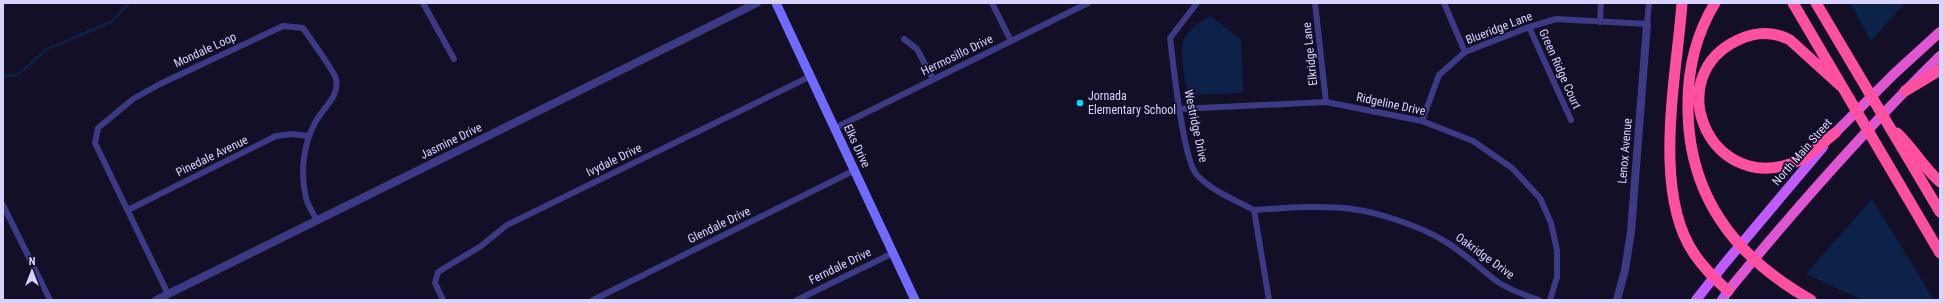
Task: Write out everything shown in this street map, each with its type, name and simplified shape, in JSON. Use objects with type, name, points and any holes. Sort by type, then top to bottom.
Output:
[{"type":"highway","points":[[1682,3],[1671,114],[1670,147],[1672,188],[1683,233],[1694,255],[1713,277],[1728,291],[1767,242],[1847,152],[1940,56]]},
{"type":"highway","points":[[1715,3],[1699,35],[1692,58],[1688,80],[1688,127],[1691,151],[1697,173],[1715,215],[1745,251],[1787,287],[1811,300]]},
{"type":"highway","points":[[1792,3],[1844,88],[1940,253]]},
{"type":"highway","points":[[1816,3],[1940,212]]},
{"type":"highway","name":"North Main Street","points":[[1835,133],[1894,74],[1940,32]]},
{"type":"highway","points":[[1835,133],[1806,156],[1791,164],[1778,167],[1752,167],[1733,159],[1709,138],[1699,112],[1698,97],[1701,83],[1710,64],[1729,44],[1755,34],[1767,33],[1782,36],[1790,40],[1844,88]]},
{"type":"highway","points":[[1905,91],[1940,70]]},
{"type":"highway","points":[[1887,124],[1908,142],[1919,159],[1940,182]]},
{"type":"main road","name":"Elks Drive","points":[[776,3],[915,300]]},
{"type":"main road","name":"North Main Street","points":[[1696,300],[1713,277],[1835,133]]},
{"type":"main road","points":[[1722,300],[1728,291]]},
{"type":"street","points":[[423,3],[454,59]]},
{"type":"street","name":"Jasmine Drive","points":[[156,300],[757,3]]},
{"type":"street","points":[[992,3],[1011,41]]},
{"type":"street","name":"Hermosillo Drive","points":[[835,128],[1088,3]]},
{"type":"street","name":"Westridge Drive","points":[[1197,3],[1170,38],[1179,109],[1187,146],[1195,174],[1206,183],[1254,210]]},
{"type":"street","name":"Elkridge Lane","points":[[1315,3],[1326,102]]},
{"type":"street","points":[[1444,3],[1465,52]]},
{"type":"street","points":[[1600,22],[1601,3]]},
{"type":"street","name":"Lenox Avenue","points":[[1617,300],[1625,270],[1631,232],[1649,3]]},
{"type":"street","name":"Blueridge Lane","points":[[1422,121],[1439,75],[1465,52],[1529,27],[1556,19],[1647,24]]},
{"type":"street","name":"Mondale Loop","points":[[168,294],[95,144],[98,128],[133,99],[160,84],[283,26],[303,28],[336,79],[336,94],[316,121],[308,136],[303,174],[306,200],[317,220]]},
{"type":"street","name":"Green Ridge Court","points":[[1529,27],[1572,120]]},
{"type":"street","points":[[904,40],[917,49],[933,79]]},
{"type":"street","name":"Ivydale Drive","points":[[436,277],[442,268],[481,246],[511,223],[810,76]]},
{"type":"street","name":"Ridgeline Drive","points":[[1179,109],[1326,102],[1422,121],[1473,141],[1512,168],[1540,198],[1551,223],[1557,250],[1556,277],[1550,300]]},
{"type":"street","name":"Pinedale Avenue","points":[[128,210],[276,136],[292,134],[308,136]]},
{"type":"street","name":"Glendale Drive","points":[[593,300],[855,170]]},
{"type":"street","points":[[3,206],[50,300]]},
{"type":"street","name":"Oakridge Drive","points":[[1254,210],[1290,208],[1352,209],[1398,221],[1441,238],[1469,257],[1496,281],[1521,294],[1539,300]]},
{"type":"street","points":[[1254,210],[1269,300]]},
{"type":"street","name":"Ferndale Drive","points":[[797,300],[893,253]]},
{"type":"street","points":[[429,275],[436,277],[436,286],[443,300]]},
{"type":"water","points":[[1850,3],[1905,3],[1871,41]]},
{"type":"water","points":[[1211,16],[1241,40],[1243,93],[1188,95],[1182,59],[1183,42],[1192,28]]},
{"type":"water","points":[[1872,199],[1934,300],[1862,300],[1806,274]]},
{"type":"waterway","points":[[3,76],[17,75],[47,49],[111,22],[129,3]]},
{"type":"place","name":"Jornada Elementary School","points":[[1080,103]]}]
